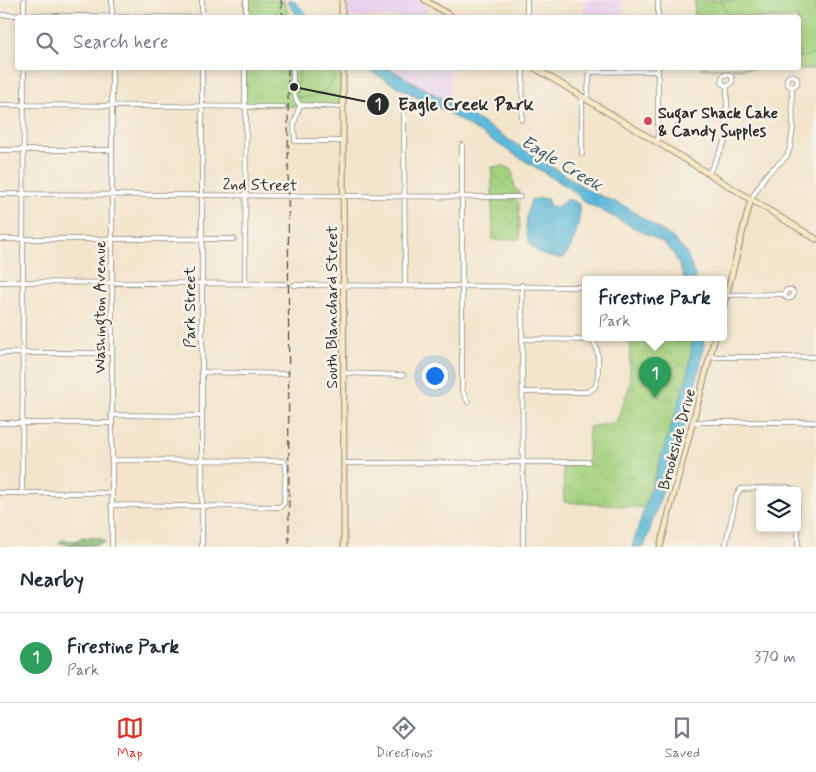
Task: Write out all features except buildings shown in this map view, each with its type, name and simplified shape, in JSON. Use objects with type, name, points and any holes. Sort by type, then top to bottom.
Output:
[{"type":"street","points":[[24,0],[24,15]]},
{"type":"street","points":[[112,0],[112,15]]},
{"type":"street","points":[[202,0],[202,15]]},
{"type":"street","points":[[246,0],[246,15]]},
{"type":"street","points":[[342,0],[342,15]]},
{"type":"street","points":[[425,0],[449,15]]},
{"type":"street","points":[[527,0],[527,15]]},
{"type":"street","points":[[658,0],[658,15]]},
{"type":"street","points":[[0,15],[15,16]]},
{"type":"street","points":[[22,493],[22,105],[24,70]]},
{"type":"street","name":"Washington Avenue","points":[[112,70],[112,547]]},
{"type":"street","name":"Park Street","points":[[202,70],[202,547]]},
{"type":"street","points":[[245,70],[246,284]]},
{"type":"street","points":[[293,70],[293,93],[300,105],[343,107]]},
{"type":"street","name":"South Blanchard Street","points":[[342,70],[344,547]]},
{"type":"street","points":[[522,120],[523,70]]},
{"type":"street","points":[[538,70],[816,239]]},
{"type":"street","points":[[587,99],[590,72],[635,70]]},
{"type":"street","points":[[658,70],[658,142]]},
{"type":"street","points":[[709,173],[727,138],[727,86]]},
{"type":"street","points":[[727,292],[751,199],[766,175],[786,156],[790,148],[793,128],[792,86]]},
{"type":"street","points":[[582,96],[582,154]]},
{"type":"street","points":[[0,105],[284,107]]},
{"type":"street","points":[[300,105],[294,124],[295,141],[343,141]]},
{"type":"street","points":[[404,110],[405,285]]},
{"type":"street","points":[[462,145],[462,390],[468,402]]},
{"type":"street","points":[[0,150],[112,150]]},
{"type":"street","name":"2nd Street","points":[[0,194],[404,198],[520,197]]},
{"type":"street","points":[[0,239],[234,239]]},
{"type":"street","points":[[0,282],[286,284]]},
{"type":"street","points":[[294,285],[582,286]]},
{"type":"street","points":[[522,285],[523,547]]},
{"type":"street","points":[[727,296],[785,294]]},
{"type":"street","points":[[523,339],[582,339]]},
{"type":"street","points":[[523,392],[580,392],[593,390],[597,380],[595,344],[592,341]]},
{"type":"street","name":"Brookside Drive","points":[[660,547],[715,341]]},
{"type":"street","points":[[0,353],[111,353]]},
{"type":"street","points":[[710,357],[816,357]]},
{"type":"street","points":[[201,372],[286,374]]},
{"type":"street","points":[[343,373],[403,375]]},
{"type":"street","points":[[111,415],[201,416]]},
{"type":"street","points":[[693,422],[816,422]]},
{"type":"street","points":[[0,423],[111,423]]},
{"type":"street","points":[[111,460],[284,461],[284,503],[280,507],[112,505]]},
{"type":"street","points":[[344,463],[588,462]]},
{"type":"street","points":[[724,547],[737,494],[741,489],[756,488]]},
{"type":"street","points":[[0,493],[112,493]]},
{"type":"street","points":[[798,532],[798,547]]},
{"type":"shaded area","points":[[342,0],[425,0],[426,15],[342,15]]},
{"type":"shaded area","points":[[584,0],[623,0],[623,15],[584,15]]},
{"type":"shaded area","points":[[391,70],[451,70],[449,103]]},
{"type":"green space","points":[[245,0],[283,0],[289,15],[245,15]]},
{"type":"green space","points":[[695,0],[816,0],[816,69],[801,69],[801,15],[694,15]]},
{"type":"green space","points":[[721,0],[816,0],[816,53],[801,57],[801,15],[728,15]]},
{"type":"green space","points":[[245,70],[343,70],[343,107],[245,106]]},
{"type":"green space","points":[[300,70],[335,70],[332,82],[323,92],[317,95],[296,97]]},
{"type":"green space","points":[[504,166],[512,170],[515,189],[519,191],[519,196],[492,196],[492,167]]},
{"type":"green space","points":[[515,199],[519,202],[520,239],[493,240],[492,200]]},
{"type":"green space","points":[[630,341],[697,341],[697,351],[650,508],[564,502],[563,462],[588,462],[589,427],[616,422],[630,385]]},
{"type":"green space","points":[[83,537],[100,538],[105,542],[82,546],[59,543],[62,540],[75,541]]},
{"type":"water","points":[[287,0],[293,0],[308,15],[297,15]]},
{"type":"water","points":[[369,70],[392,70],[462,110],[590,191],[628,208],[673,238],[687,254],[695,276],[684,276],[674,254],[664,243],[585,202],[572,190],[440,108],[434,107]]},
{"type":"water","points":[[547,199],[550,206],[557,207],[567,199],[578,203],[579,216],[576,232],[567,254],[563,258],[550,257],[540,253],[533,248],[529,241],[526,232],[526,222],[531,200]]},
{"type":"water","points":[[692,341],[703,341],[704,347],[688,415],[644,547],[632,547],[688,374]]},
{"type":"railway","points":[[281,0],[283,15]]},
{"type":"railway","points":[[288,70],[289,547]]},
{"type":"place","name":"Eagle Creek Park","points":[[294,87]]},
{"type":"place","name":"Sugar Shack Cake & Candy Supples","points":[[648,121]]},
{"type":"place","name":"Firestine Park","points":[[655,398]]},
{"type":"water label","name":"Eagle Creek","points":[[562,163]]}]
